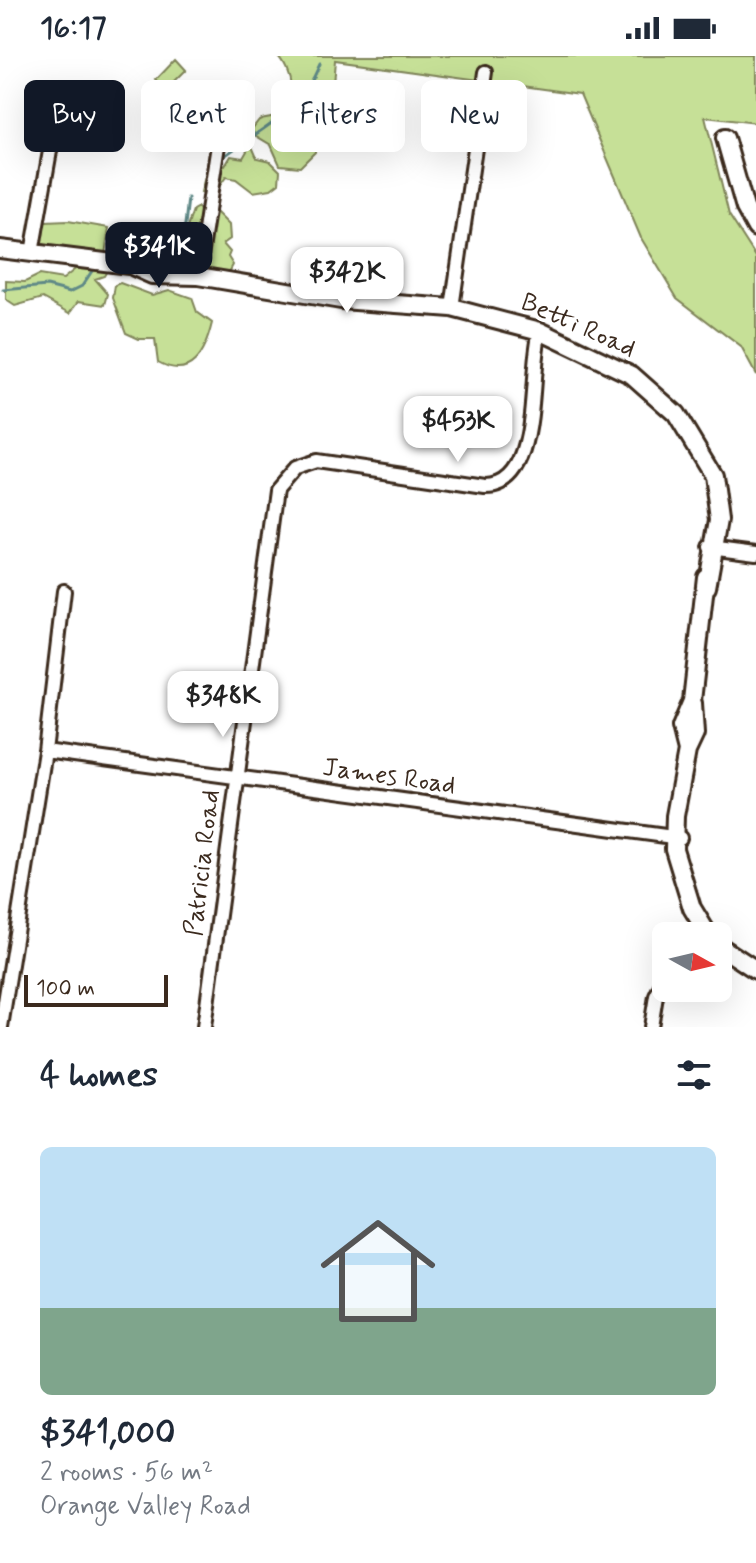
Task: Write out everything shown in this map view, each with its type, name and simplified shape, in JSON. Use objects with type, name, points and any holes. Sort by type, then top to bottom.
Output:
[{"type":"street","points":[[452,308],[486,72]]},
{"type":"street","points":[[725,138],[745,208],[756,228]]},
{"type":"street","points":[[32,253],[50,152]]},
{"type":"street","points":[[194,276],[216,152]]},
{"type":"street","name":"Betti Road","points":[[0,249],[134,267],[172,268],[194,276],[318,294],[357,294],[383,301],[452,308],[540,331],[610,362],[655,393],[676,414],[700,450],[713,475],[716,496],[713,547],[692,701],[695,734],[687,751],[677,838],[686,875],[707,922]]},
{"type":"street","name":"Patricia Road","points":[[204,1027],[276,490],[289,472],[316,461],[485,486],[507,482],[518,470],[523,454],[530,418],[534,350],[540,331]]},
{"type":"street","points":[[713,547],[756,553]]},
{"type":"street","points":[[1,1027],[45,751],[64,591]]},
{"type":"street","name":"James Road","points":[[45,751],[677,838]]},
{"type":"street","name":"Betti Road","points":[[732,954],[756,970]]},
{"type":"street","points":[[651,1027],[655,1002]]},
{"type":"green space","points":[[278,56],[756,56],[756,123],[705,117],[729,215],[756,257],[756,375],[741,347],[677,298],[641,238],[580,94],[527,87],[527,80],[479,80],[335,60],[333,80],[290,80]]},
{"type":"green space","points":[[176,59],[186,70],[176,80],[156,80]]},
{"type":"green space","points":[[271,117],[271,145],[255,135],[255,125],[259,120]]},
{"type":"green space","points":[[246,152],[254,152],[257,158],[270,161],[280,171],[279,183],[271,189],[253,192],[236,179],[226,177],[213,195],[201,192],[207,169],[219,163],[225,166],[231,156],[243,158]]},
{"type":"green space","points":[[274,152],[315,152],[300,167],[280,165]]},
{"type":"green space","points":[[198,207],[202,228],[190,265],[172,260],[162,266],[156,264],[152,250],[177,244],[193,210]]},
{"type":"green space","points":[[215,211],[229,225],[230,239],[223,244],[230,252],[228,257],[233,265],[220,289],[211,286],[205,267]]},
{"type":"green space","points":[[68,221],[109,228],[105,255],[46,247],[42,243],[45,222]]},
{"type":"green space","points":[[79,266],[108,269],[104,276],[95,279],[108,294],[105,305],[79,301],[70,313],[43,298],[15,306],[6,300],[6,281],[25,282],[39,275],[63,279]]},
{"type":"green space","points":[[120,283],[152,295],[169,290],[192,298],[197,312],[212,323],[201,353],[195,360],[188,366],[170,367],[158,362],[155,339],[139,339],[126,333],[113,298],[115,285]]},
{"type":"waterway","points":[[223,157],[279,118],[301,96],[319,64]]},
{"type":"waterway","points":[[138,240],[161,245],[178,239],[185,225],[188,198]]},
{"type":"waterway","points":[[110,252],[126,239]]},
{"type":"waterway","points":[[3,290],[47,286],[70,292],[82,286],[94,268]]}]
